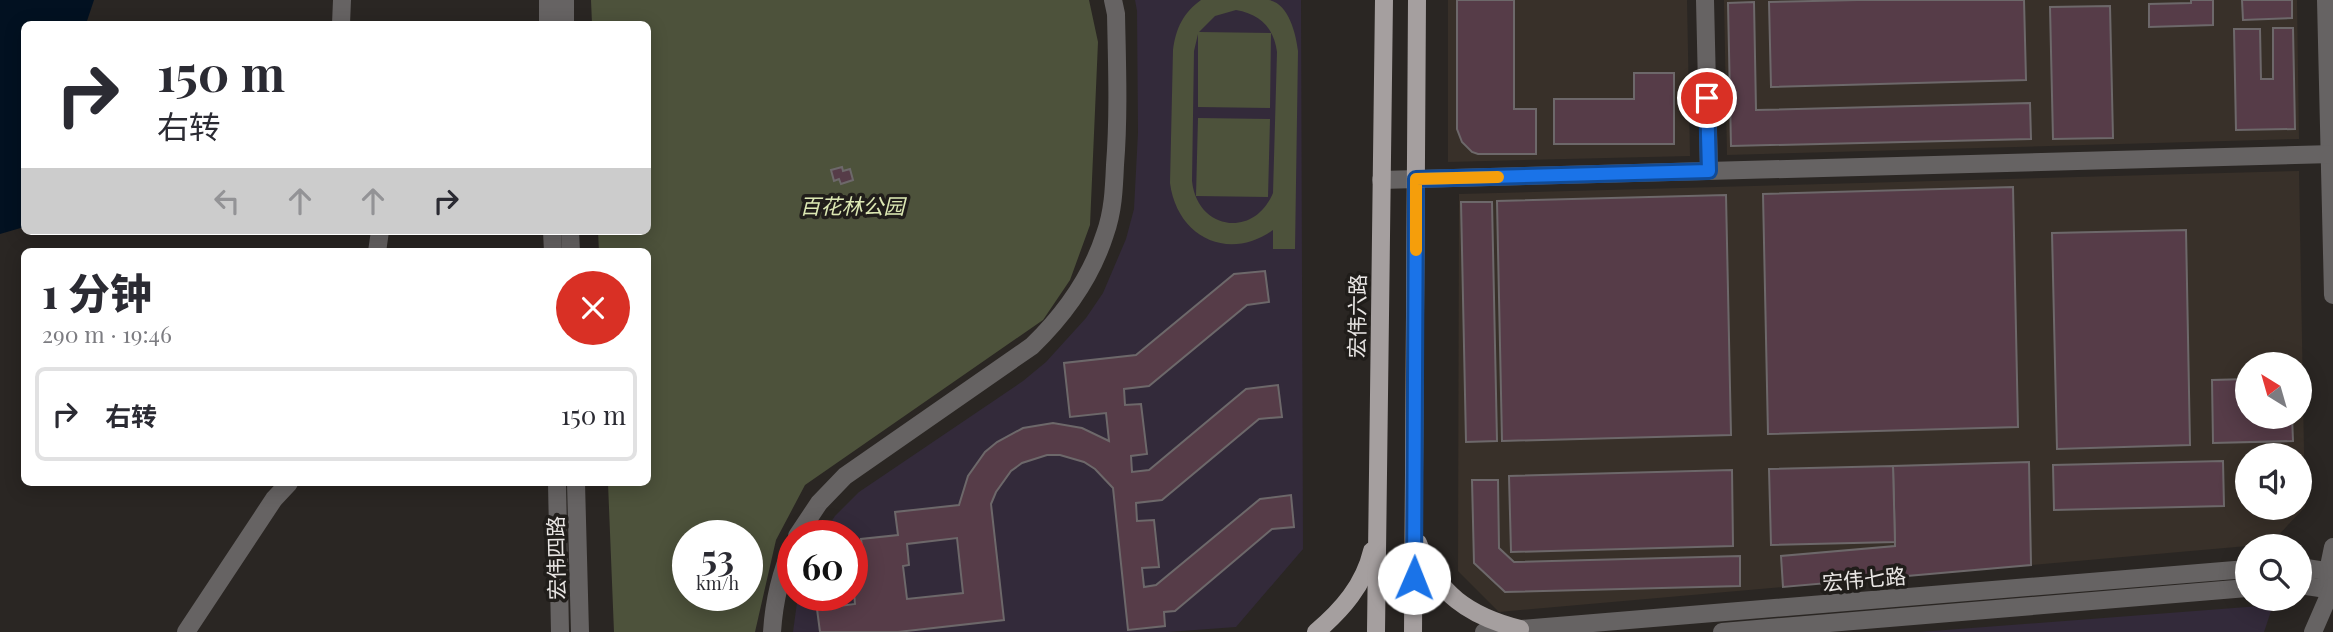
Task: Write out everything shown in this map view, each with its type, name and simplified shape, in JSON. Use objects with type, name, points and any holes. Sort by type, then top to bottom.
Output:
[{"type":"main road","name":"宏伟六路","points":[[1376,632],[1384,0]]},
{"type":"main road","points":[[1413,632],[1417,0]]},
{"type":"main road","points":[[1316,632],[1336,616],[1355,591],[1368,564],[1376,534]]},
{"type":"main road","points":[[1415,535],[1426,563],[1457,601],[1491,621],[1520,629]]},
{"type":"street","points":[[341,21],[342,0]]},
{"type":"street","points":[[548,0],[548,21]]},
{"type":"street","points":[[565,0],[565,21]]},
{"type":"street","points":[[808,520],[819,503],[845,476],[1032,346],[1052,327],[1084,283],[1097,258],[1113,206],[1117,133],[1116,14],[1113,0]]},
{"type":"street","points":[[1705,0],[1709,171]]},
{"type":"street","points":[[2326,0],[2333,295]]},
{"type":"street","points":[[1381,180],[2331,154]]},
{"type":"street","points":[[186,632],[274,499],[286,486]]},
{"type":"street","name":"宏伟四路","points":[[557,486],[560,632]]},
{"type":"street","name":"宏伟四路","points":[[576,486],[580,632]]},
{"type":"street","points":[[2313,632],[2331,581],[2333,547]]},
{"type":"street","name":"宏伟七路","points":[[1484,632],[2235,570]]},
{"type":"street","points":[[2312,572],[2331,581]]},
{"type":"street","points":[[2312,583],[2331,581]]},
{"type":"street","name":"宏伟七路","points":[[1722,632],[2235,588]]},
{"type":"street","points":[[772,632],[777,591]]},
{"type":"shaded area","points":[[1135,0],[1301,0],[1303,549],[1236,627],[1168,632],[793,632],[796,611],[868,611],[868,520],[832,520],[835,516],[859,492],[1023,381],[1046,362],[1086,318],[1103,293],[1126,239],[1134,209],[1138,133]]},
{"type":"shaded area","points":[[1448,0],[1687,0],[1690,156],[1448,162]]},
{"type":"shaded area","points":[[1724,0],[2297,0],[2299,139],[1727,155]]},
{"type":"shaded area","points":[[2299,171],[2302,352],[2235,352],[2235,429],[2304,429],[2304,443],[2235,443],[2235,520],[2293,520],[2279,534],[2235,534],[2235,547],[1499,612],[1458,571],[1459,194]]},
{"type":"shaded area","points":[[2235,608],[2235,611],[2271,611],[2264,632],[1919,632]]},
{"type":"green space","name":"百花林公园","points":[[591,0],[1089,0],[1098,42],[1090,225],[1070,280],[1043,320],[805,485],[787,520],[777,520],[777,538],[763,597],[763,520],[672,520],[672,611],[760,611],[755,632],[614,632],[608,486],[651,486],[651,248],[599,248],[598,235],[651,235],[651,21],[592,21]]},
{"type":"green space","points":[[1201,0],[1269,0],[1282,7],[1290,21],[1298,51],[1295,249],[1273,249],[1273,230],[1239,244],[1207,239],[1183,218],[1175,202],[1170,183],[1173,50],[1181,22],[1189,10]],"holes":[[[1236,10],[1259,19],[1269,29],[1273,36],[1277,52],[1273,193],[1264,208],[1253,217],[1227,223],[1204,210],[1196,197],[1192,181],[1194,51],[1198,34],[1198,107],[1270,108],[1271,33],[1199,32],[1215,16]]]},
{"type":"green space","points":[[1198,118],[1270,119],[1268,197],[1196,196]]},
{"type":"water","points":[[0,0],[94,0],[87,21],[21,21],[21,228],[0,234]]},
{"type":"building","points":[[1457,0],[1514,0],[1514,109],[1536,109],[1536,154],[1478,154],[1462,142],[1457,129]]},
{"type":"building","points":[[2024,0],[2026,80],[1771,87],[1769,2]]},
{"type":"building","points":[[2191,0],[2213,0],[2213,25],[2149,27],[2149,4],[2191,3]]},
{"type":"building","points":[[2242,0],[2292,0],[2292,18],[2243,20]]},
{"type":"building","points":[[1754,2],[1756,110],[2030,103],[2031,139],[1731,146],[1728,3]]},
{"type":"building","points":[[2110,6],[2113,138],[2053,139],[2050,7]]},
{"type":"building","points":[[2273,28],[2293,28],[2295,129],[2236,130],[2234,29],[2260,29],[2261,79],[2273,79]]},
{"type":"building","points":[[1634,73],[1674,73],[1674,144],[1554,144],[1554,99],[1634,99]]},
{"type":"building","points":[[842,167],[843,171],[850,169],[853,180],[841,184],[839,179],[834,181],[831,170]]},
{"type":"building","points":[[2013,187],[2018,427],[1768,434],[1763,194]]},
{"type":"building","points":[[1726,195],[1731,435],[1502,441],[1497,201]]},
{"type":"building","points":[[1461,202],[1492,202],[1497,441],[1466,442]]},
{"type":"building","points":[[2186,230],[2190,445],[2057,449],[2052,233]]},
{"type":"building","points":[[1265,271],[1269,302],[1247,305],[1149,386],[1124,389],[1125,405],[1141,404],[1147,454],[1131,456],[1132,472],[1149,470],[1246,389],[1278,385],[1282,417],[1259,419],[1162,500],[1136,503],[1137,521],[1154,520],[1159,567],[1142,568],[1144,587],[1156,585],[1260,499],[1291,495],[1294,527],[1272,529],[1175,611],[1164,612],[1165,626],[1128,630],[1113,488],[1095,469],[1084,462],[1060,455],[1047,455],[1022,463],[1011,471],[991,504],[1004,620],[898,632],[820,632],[817,611],[868,611],[868,538],[898,535],[895,512],[959,505],[968,476],[985,452],[997,442],[1023,428],[1053,423],[1082,428],[1109,441],[1106,413],[1070,417],[1064,363],[1136,355],[1234,274]],"holes":[[[957,538],[963,593],[907,599],[903,566],[909,565],[907,544]]]},
{"type":"building","points":[[2235,379],[2235,429],[2293,429],[2293,441],[2213,443],[2212,380]]},
{"type":"building","points":[[2223,461],[2224,506],[2054,510],[2053,465]]},
{"type":"building","points":[[2029,462],[2031,565],[1783,587],[1781,556],[1895,546],[1893,466]]},
{"type":"building","points":[[1893,466],[1895,542],[1771,545],[1769,469]]},
{"type":"building","points":[[1732,470],[1733,546],[1511,552],[1509,476]]},
{"type":"building","points":[[1472,480],[1498,480],[1499,548],[1514,562],[1740,556],[1740,586],[1505,592],[1474,563]]},
{"type":"slow traffic","points":[[1416,250],[1416,179],[1498,177]]},
{"type":"route","points":[[1414,578],[1416,179],[1709,171],[1707,98]]}]
